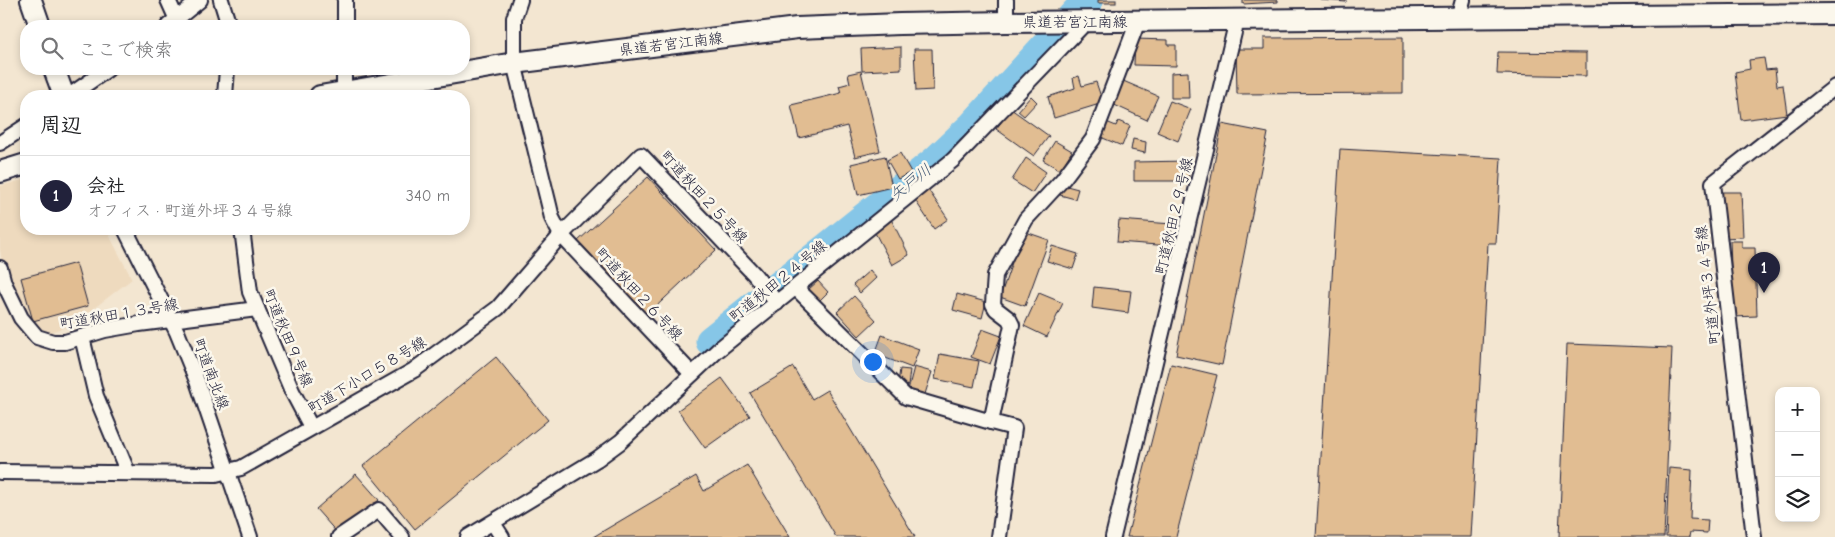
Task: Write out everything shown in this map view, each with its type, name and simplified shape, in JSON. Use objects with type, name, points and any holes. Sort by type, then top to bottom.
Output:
[{"type":"main road","points":[[31,0],[38,20]]},
{"type":"main road","name":"県道若宮江南線","points":[[470,71],[514,63],[797,28],[1006,22],[1237,20],[1461,9],[1835,14]]},
{"type":"main road","points":[[56,75],[62,90]]},
{"type":"main road","name":"県道若宮江南線","points":[[356,90],[444,75]]},
{"type":"main road","points":[[0,172],[20,166]]},
{"type":"street","points":[[168,0],[172,20]]},
{"type":"street","points":[[177,20],[200,0]]},
{"type":"street","points":[[221,0],[227,20]]},
{"type":"street","points":[[345,0],[345,20]]},
{"type":"street","points":[[520,0],[514,18],[514,63],[550,212],[561,235]]},
{"type":"street","points":[[1006,0],[1006,22]]},
{"type":"street","name":"町道秋田２９号線","points":[[1113,537],[1237,20]]},
{"type":"street","points":[[991,422],[1012,325],[1009,319],[996,309],[993,304],[995,275],[1026,219],[1063,179],[1093,139],[1138,21]]},
{"type":"street","name":"町道秋田２４号線","points":[[468,537],[612,448],[718,350],[953,160],[1085,22]]},
{"type":"street","points":[[78,90],[99,75]]},
{"type":"street","points":[[225,90],[227,75]]},
{"type":"street","points":[[344,75],[344,90]]},
{"type":"street","name":"町道外坪３４号線","points":[[1754,537],[1713,183],[1835,87]]},
{"type":"street","points":[[0,143],[20,130]]},
{"type":"street","name":"町道秋田２５号線","points":[[561,235],[641,155],[754,274],[777,303]]},
{"type":"street","name":"町道南北線","points":[[128,235],[171,320],[197,381],[250,537]]},
{"type":"street","name":"町道秋田９号線","points":[[243,235],[250,292],[292,391],[311,427]]},
{"type":"street","name":"町道秋田２６号線","points":[[561,235],[692,374]]},
{"type":"street","name":"町道下小口５８号線","points":[[0,472],[216,474],[241,468],[414,370],[498,308],[561,235]]},
{"type":"street","name":"町道秋田１３号線","points":[[0,268],[21,318],[33,334],[58,343],[105,330],[257,309]]},
{"type":"street","points":[[796,288],[906,397],[1014,428],[1000,537]]},
{"type":"street","points":[[82,337],[96,396],[128,473]]},
{"type":"street","points":[[339,537],[379,510],[402,537]]},
{"type":"street","points":[[493,523],[502,537]]},
{"type":"shaded area","points":[[20,181],[20,235],[109,235],[132,279],[72,325],[41,335],[33,328],[3,269],[0,249],[0,186]]},
{"type":"building","points":[[1098,0],[1116,0],[1116,3],[1098,3]]},
{"type":"building","points":[[1243,0],[1278,0],[1278,2],[1243,4]]},
{"type":"building","points":[[1321,0],[1346,0],[1346,2]]},
{"type":"building","points":[[1403,37],[1403,93],[1237,94],[1236,49],[1264,49],[1264,38]]},
{"type":"building","points":[[1135,39],[1168,40],[1168,45],[1176,45],[1176,66],[1134,65]]},
{"type":"building","points":[[901,47],[901,69],[862,71],[861,49]]},
{"type":"building","points":[[914,49],[932,49],[933,90],[916,91]]},
{"type":"building","points":[[1498,52],[1586,53],[1586,76],[1497,74]]},
{"type":"building","points":[[1764,58],[1766,70],[1775,69],[1777,86],[1783,85],[1787,114],[1741,120],[1735,72],[1750,69],[1749,60]]},
{"type":"building","points":[[861,71],[880,151],[855,157],[847,126],[799,138],[791,105],[841,93],[839,86],[850,83],[848,74]]},
{"type":"building","points":[[1188,72],[1189,98],[1171,98],[1171,73]]},
{"type":"building","points":[[1079,76],[1082,86],[1096,82],[1103,103],[1054,118],[1048,97],[1075,88],[1073,78]]},
{"type":"building","points":[[1121,80],[1158,96],[1147,120],[1110,103]]},
{"type":"building","points":[[1031,96],[1037,102],[1024,116],[1018,111]]},
{"type":"building","points":[[1170,101],[1191,109],[1178,141],[1157,132]]},
{"type":"building","points":[[1011,109],[1049,136],[1034,156],[996,129]]},
{"type":"building","points":[[1104,121],[1116,126],[1118,121],[1130,126],[1122,146],[1098,136]]},
{"type":"building","points":[[1222,124],[1268,133],[1222,365],[1176,355]]},
{"type":"building","points":[[1133,139],[1146,142],[1145,153],[1131,150]]},
{"type":"building","points":[[1055,141],[1072,151],[1060,170],[1043,160]]},
{"type":"building","points":[[1340,149],[1501,158],[1496,243],[1488,243],[1471,537],[1316,537]]},
{"type":"building","points":[[900,153],[911,172],[898,179],[887,160]]},
{"type":"building","points":[[885,156],[892,187],[858,195],[851,164]]},
{"type":"building","points":[[1026,158],[1046,172],[1032,193],[1012,180]]},
{"type":"building","points":[[1188,161],[1189,181],[1134,181],[1134,162]]},
{"type":"building","points":[[648,177],[716,250],[647,315],[578,241]]},
{"type":"building","points":[[1063,185],[1078,189],[1075,199],[1060,195]]},
{"type":"building","points":[[927,188],[948,219],[934,229],[913,197]]},
{"type":"building","points":[[1722,192],[1741,192],[1743,237],[1724,238]]},
{"type":"building","points":[[891,219],[909,255],[892,265],[873,229]]},
{"type":"building","points":[[1119,220],[1172,224],[1171,246],[1117,242]]},
{"type":"building","points":[[1023,231],[1049,240],[1025,306],[1000,297]]},
{"type":"building","points":[[1730,241],[1742,241],[1742,248],[1755,248],[1757,316],[1733,317]]},
{"type":"building","points":[[1052,246],[1078,254],[1073,269],[1047,261]]},
{"type":"building","points":[[76,263],[88,306],[33,321],[21,278]]},
{"type":"building","points":[[870,270],[876,278],[860,293],[853,285]]},
{"type":"building","points":[[818,281],[828,292],[819,301],[809,289]]},
{"type":"building","points":[[1094,287],[1131,291],[1128,313],[1092,308]]},
{"type":"building","points":[[1039,293],[1063,303],[1047,337],[1024,326]]},
{"type":"building","points":[[957,294],[986,302],[982,318],[953,310]]},
{"type":"building","points":[[854,296],[876,320],[859,336],[837,312]]},
{"type":"building","points":[[982,329],[1001,336],[990,364],[971,357]]},
{"type":"building","points":[[882,335],[919,349],[912,368],[875,354]]},
{"type":"building","points":[[1567,344],[1672,348],[1664,537],[1559,537]]},
{"type":"building","points":[[940,354],[979,361],[974,387],[935,379]]},
{"type":"building","points":[[496,357],[548,420],[415,529],[363,466]]},
{"type":"building","points":[[1171,364],[1217,375],[1176,537],[1127,537]]},
{"type":"building","points":[[793,367],[812,399],[827,390],[915,537],[836,537],[750,393]]},
{"type":"building","points":[[914,367],[932,372],[925,394],[908,390]]},
{"type":"building","points":[[900,369],[910,370],[908,386],[898,384]]},
{"type":"building","points":[[722,378],[750,416],[705,448],[678,410]]},
{"type":"building","points":[[747,465],[790,537],[593,537],[696,476],[704,491]]},
{"type":"building","points":[[1669,468],[1692,470],[1690,519],[1708,520],[1707,533],[1690,532],[1689,537],[1666,537]]},
{"type":"building","points":[[356,474],[379,500],[339,535],[316,509]]},
{"type":"waterway","name":"矢戸川","points":[[711,341],[937,160],[973,126],[1088,0]]},
{"type":"place","name":"会社","points":[[1764,293]]}]
